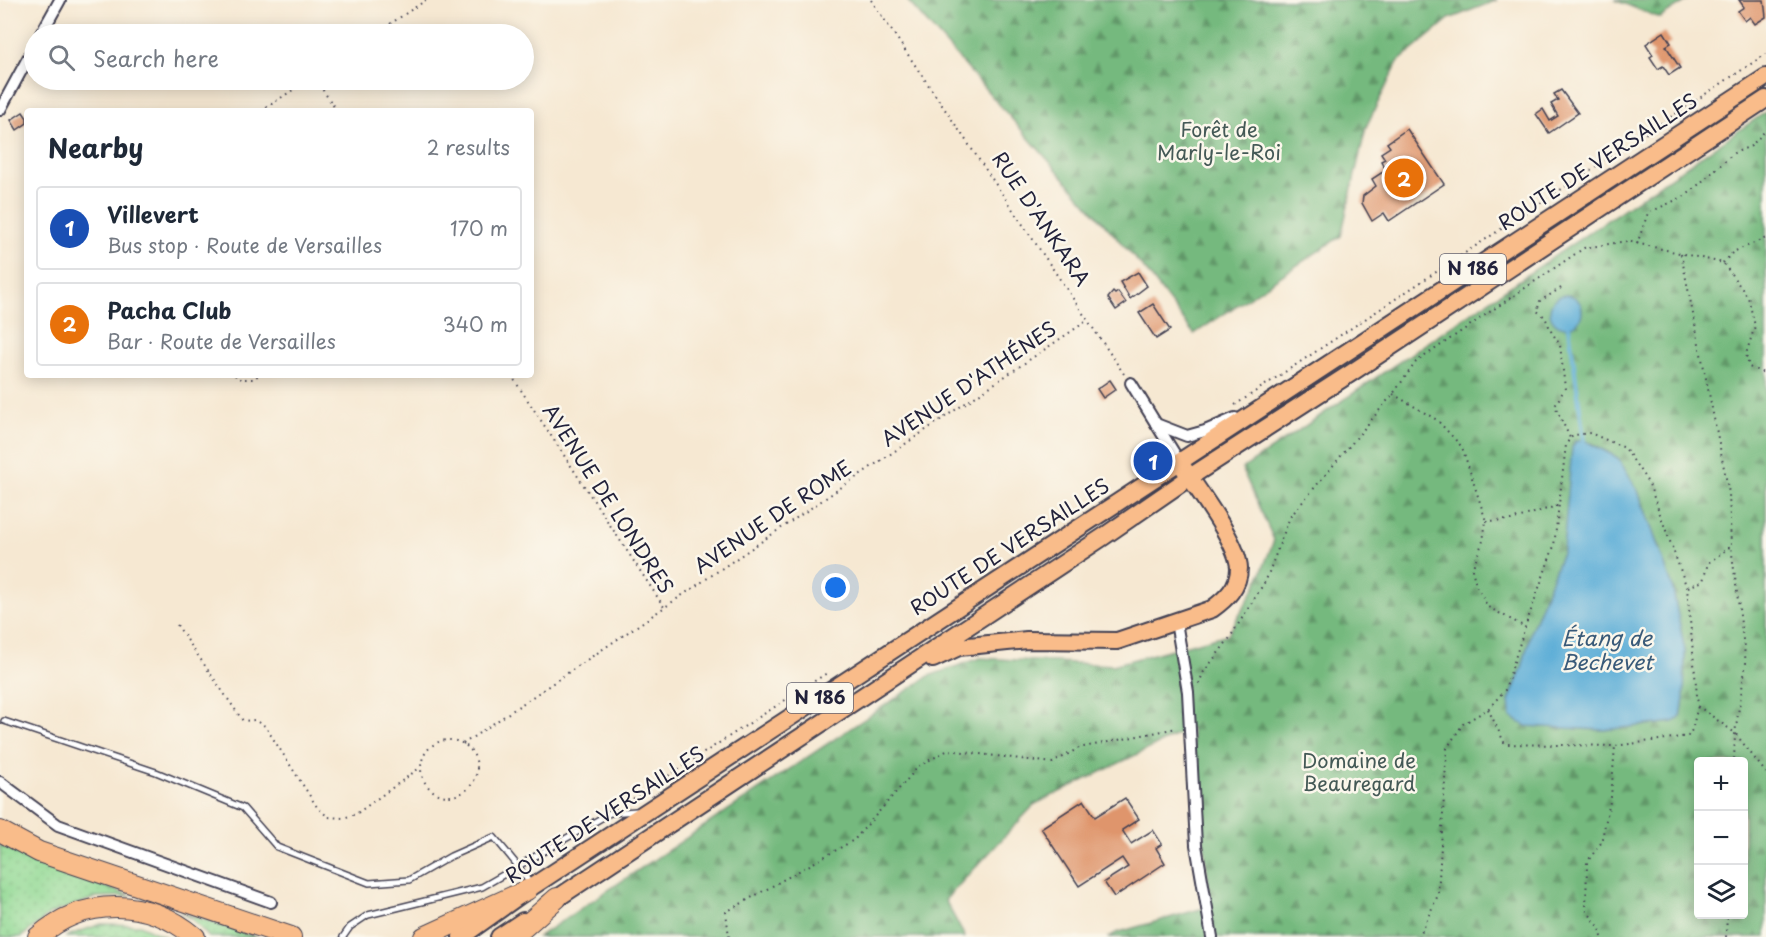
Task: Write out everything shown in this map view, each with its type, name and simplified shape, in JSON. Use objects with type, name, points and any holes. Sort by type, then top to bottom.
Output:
[{"type":"highway","points":[[0,831],[39,852],[291,937]]},
{"type":"highway","points":[[424,937],[529,888]]},
{"type":"highway","points":[[513,937],[557,898]]},
{"type":"highway","points":[[38,937],[56,923],[70,916],[111,906],[150,911],[174,922],[195,937]]},
{"type":"main road","name":"ROUTE DE VERSAILLES","points":[[461,937],[529,888],[1766,77]]},
{"type":"main road","name":"ROUTE DE VERSAILLES","points":[[499,937],[1190,477],[1352,373],[1766,99]]},
{"type":"main road","points":[[888,679],[959,647],[1027,640],[1118,641],[1212,609],[1226,599],[1235,586],[1239,568],[1233,546],[1179,460]]},
{"type":"street","points":[[47,24],[60,0]]},
{"type":"street","points":[[0,110],[24,65]]},
{"type":"street","points":[[1131,383],[1179,460]]},
{"type":"street","points":[[1156,424],[1176,433],[1190,436],[1260,407]]},
{"type":"street","points":[[1176,622],[1188,692],[1196,845],[1212,937]]},
{"type":"street","points":[[0,782],[58,825],[271,902]]},
{"type":"lane","points":[[4,721],[156,772],[243,808],[277,847],[369,883],[409,880],[451,856],[494,837],[518,866],[529,888]]},
{"type":"lane","points":[[343,937],[350,927],[368,915],[482,887],[610,813],[651,810]]},
{"type":"path","points":[[390,24],[426,0]]},
{"type":"path","name":"RUE D'ANKARA","points":[[871,0],[1131,383]]},
{"type":"path","points":[[1233,406],[1766,54]]},
{"type":"path","points":[[266,108],[293,90]]},
{"type":"path","points":[[323,90],[335,108]]},
{"type":"path","points":[[1637,243],[1648,213],[1687,195],[1734,153],[1751,146],[1766,130]]},
{"type":"path","points":[[1723,263],[1732,252],[1766,238]]},
{"type":"path","points":[[1188,692],[1198,689],[1203,673],[1229,639],[1266,580],[1290,517],[1393,394],[1416,362],[1584,248],[1627,241],[1723,263],[1748,297],[1755,326],[1746,354],[1749,367],[1766,374]]},
{"type":"path","points":[[1681,254],[1729,493],[1731,546],[1746,663],[1735,734],[1734,757]]},
{"type":"path","points":[[1561,288],[1540,301],[1537,311],[1545,317],[1560,345],[1565,387],[1555,406],[1570,438]]},
{"type":"path","name":"AVENUE D'ATHÉNES","points":[[867,470],[1088,320]]},
{"type":"path","points":[[237,378],[254,378]]},
{"type":"path","name":"AVENUE DE LONDRES","points":[[513,378],[664,607]]},
{"type":"path","points":[[1393,394],[1437,420],[1462,447],[1486,521],[1483,541],[1472,569],[1476,586],[1488,607],[1525,627]]},
{"type":"path","points":[[1419,937],[1438,895],[1447,748],[1463,724],[1488,709],[1505,690],[1554,546],[1566,445],[1575,435],[1590,433],[1625,448],[1649,484],[1687,588],[1698,706],[1692,730],[1688,736],[1615,746],[1505,744],[1488,709]]},
{"type":"path","name":"AVENUE DE ROME","points":[[463,744],[867,470]]},
{"type":"path","points":[[1486,521],[1511,520],[1560,505]]},
{"type":"path","points":[[1687,588],[1703,580],[1708,563],[1731,546]]},
{"type":"path","points":[[177,625],[243,721],[254,720],[266,726],[317,807],[328,817],[343,818],[356,814],[421,767]]},
{"type":"path","points":[[1698,706],[1735,734],[1766,773]]},
{"type":"path","points":[[729,937],[726,912],[854,840],[919,766],[948,750],[1053,763],[1079,748],[1190,726]]},
{"type":"path","points":[[445,740],[454,740],[470,749],[475,757],[477,775],[473,783],[459,794],[441,795],[427,785],[421,767],[428,750],[445,740]]},
{"type":"path","points":[[1602,937],[1600,928],[1586,910],[1587,862],[1601,843],[1611,797],[1615,746]]},
{"type":"path","points":[[1726,937],[1727,919]]},
{"type":"green space","name":"Forêt de Marly-le-Roi","points":[[907,0],[1497,0],[1449,19],[1398,62],[1366,127],[1341,236],[1194,334],[1147,272]]},
{"type":"green space","points":[[1615,0],[1688,0],[1660,18]]},
{"type":"green space","name":"Domaine de Beauregard","points":[[1766,112],[1766,937],[1109,937],[1211,906],[1191,728],[1035,804],[945,900],[965,937],[538,937],[929,676],[980,658],[1113,665],[1228,634],[1256,586],[1274,540],[1242,469]],"holes":[[[1592,443],[1618,458],[1638,491],[1672,585],[1685,651],[1684,699],[1681,717],[1674,722],[1604,730],[1526,726],[1509,701],[1522,668],[1531,631],[1563,550]]]},
{"type":"green space","points":[[0,845],[34,861],[131,896],[97,897],[50,914],[21,937],[0,937]]},
{"type":"green space","points":[[180,912],[257,937],[209,937],[192,919]]},
{"type":"green space","points":[[101,924],[140,925],[165,937],[65,937]]},
{"type":"water","points":[[1566,295],[1577,300],[1582,311],[1577,322],[1566,327],[1555,322],[1550,311],[1555,300]]},
{"type":"water","name":"Étang de Bechevet","points":[[1584,440],[1618,458],[1638,491],[1672,585],[1685,651],[1684,699],[1681,717],[1674,722],[1604,730],[1526,726],[1511,717],[1509,701],[1522,668],[1531,631],[1563,550],[1572,448],[1575,442]]},
{"type":"building","points":[[1739,0],[1764,0],[1766,17],[1755,24],[1750,17],[1745,21],[1738,11],[1744,7]]},
{"type":"building","points":[[1664,32],[1671,43],[1666,46],[1680,68],[1669,75],[1663,66],[1658,69],[1650,57],[1653,55],[1646,44]]},
{"type":"building","points":[[1561,90],[1578,113],[1549,133],[1536,114],[1543,109],[1550,121],[1558,116],[1551,104],[1558,100],[1554,94]]},
{"type":"building","points":[[24,114],[24,125],[17,130],[11,120]]},
{"type":"building","points":[[1407,129],[1444,184],[1389,221],[1384,213],[1372,221],[1362,203],[1363,196],[1376,186],[1372,179],[1386,170],[1381,161],[1385,159],[1381,153],[1390,147],[1387,143]]},
{"type":"building","points":[[1138,272],[1147,286],[1130,299],[1120,282]]},
{"type":"building","points":[[1113,292],[1115,294],[1118,292],[1126,303],[1116,310],[1108,298]]},
{"type":"building","points":[[1153,304],[1170,330],[1156,339],[1139,313]]},
{"type":"building","points":[[1110,380],[1116,389],[1103,398],[1097,389]]},
{"type":"building","points":[[1125,798],[1139,819],[1122,830],[1131,844],[1153,830],[1162,844],[1156,848],[1165,863],[1114,897],[1104,882],[1128,867],[1122,858],[1079,886],[1041,828],[1084,800],[1095,817]]},
{"type":"waterway","points":[[1569,327],[1584,440]]},
{"type":"place","name":"Pacha Club","points":[[1404,178]]},
{"type":"place","name":"Villevert","points":[[1153,461]]}]
